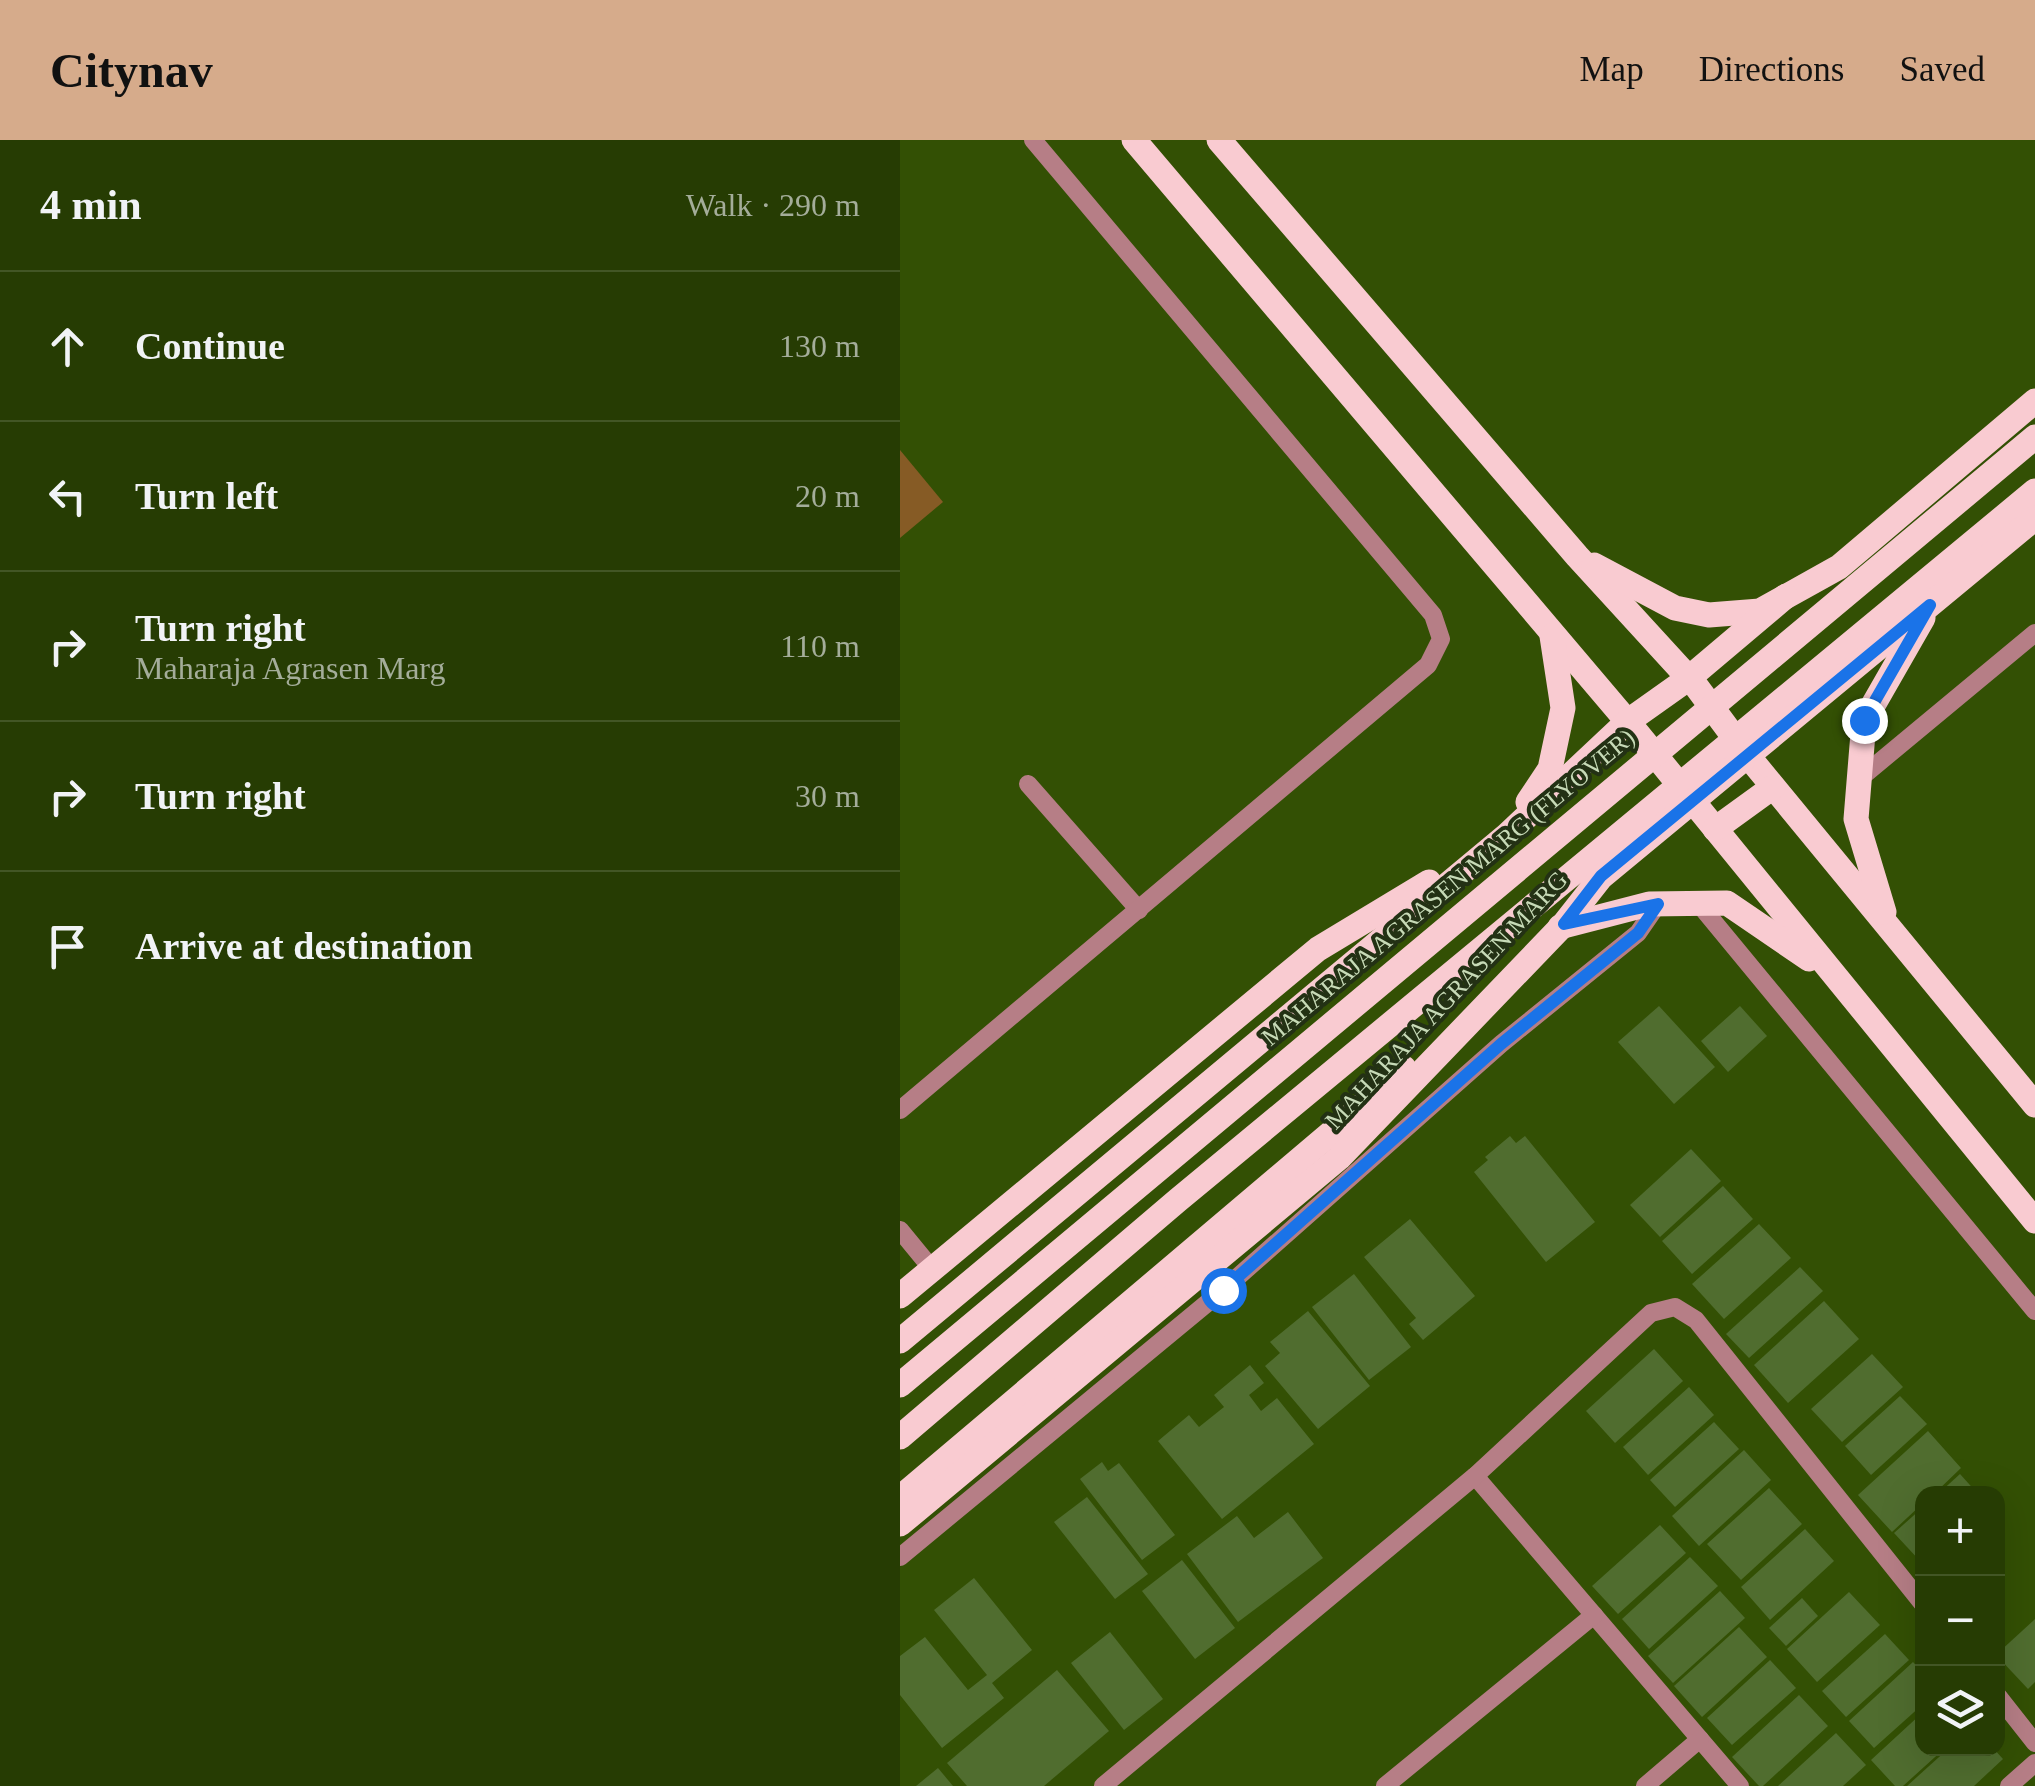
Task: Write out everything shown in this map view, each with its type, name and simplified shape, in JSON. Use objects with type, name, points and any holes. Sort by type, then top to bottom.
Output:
[{"type":"main road","points":[[1134,140],[1627,722],[2035,1221]]},
{"type":"main road","points":[[1219,140],[1577,556],[1690,678],[1748,756],[2035,1105]]},
{"type":"main road","points":[[1577,556],[1675,608],[1709,615],[1760,611],[1838,566],[2035,401]]},
{"type":"main road","name":"MAHARAJA AGRASEN MARG (FLYOVER)","points":[[900,1385],[2035,437]]},
{"type":"main road","points":[[900,1436],[1178,1200],[2035,491]]},
{"type":"main road","name":"MAHARAJA AGRASEN MARG","points":[[900,1524],[1338,1158],[1564,924],[1601,876],[2035,518]]},
{"type":"main road","points":[[900,1342],[1507,835],[1627,722],[1690,678],[1786,596]]},
{"type":"main road","points":[[1888,927],[1856,819],[1864,720],[1930,605]]},
{"type":"main road","points":[[900,1296],[1318,949],[1507,835],[1550,769],[1563,708],[1552,636]]},
{"type":"main road","points":[[1715,829],[1773,786]]},
{"type":"main road","points":[[900,1498],[1338,1128],[1564,924],[1658,904],[1727,903],[1834,976]]},
{"type":"street","points":[[900,1110],[1428,665],[1441,639],[1433,615],[1033,140]]},
{"type":"street","points":[[1859,779],[2035,633]]},
{"type":"street","points":[[1028,784],[1138,910]]},
{"type":"street","points":[[900,1557],[1223,1290],[1501,1044],[1638,933],[1658,904]]},
{"type":"street","points":[[1699,904],[2035,1311]]},
{"type":"street","points":[[900,1230],[932,1269]]},
{"type":"street","points":[[1109,1784],[1475,1476],[1651,1313],[1675,1307],[1696,1320],[1915,1593]]},
{"type":"street","points":[[1475,1476],[1740,1786]]},
{"type":"street","points":[[1385,1786],[1594,1615]]},
{"type":"street","points":[[2005,1705],[2035,1743]]},
{"type":"street","points":[[1644,1786],[1700,1740]]},
{"type":"street","points":[[2009,1786],[2035,1763]]},
{"type":"shaded area","points":[[900,450],[943,502],[900,538]]},
{"type":"building","points":[[1659,1006],[1715,1067],[1674,1104],[1618,1042]]},
{"type":"building","points":[[1740,1006],[1767,1036],[1728,1072],[1701,1041]]},
{"type":"building","points":[[1510,1136],[1516,1143],[1525,1136],[1595,1222],[1546,1262],[1474,1172]]},
{"type":"building","points":[[1691,1149],[1721,1181],[1660,1237],[1630,1205]]},
{"type":"building","points":[[1723,1186],[1753,1219],[1692,1274],[1662,1241]]},
{"type":"building","points":[[1410,1219],[1475,1296],[1423,1340],[1409,1324],[1416,1318],[1364,1257]]},
{"type":"building","points":[[1759,1224],[1791,1258],[1724,1319],[1692,1284]]},
{"type":"building","points":[[1800,1267],[1823,1291],[1749,1358],[1726,1334]]},
{"type":"building","points":[[1354,1274],[1411,1347],[1369,1380],[1312,1307]]},
{"type":"building","points":[[1824,1301],[1859,1339],[1788,1403],[1754,1365]]},
{"type":"building","points":[[1308,1311],[1370,1386],[1318,1429],[1265,1366],[1280,1353],[1270,1342]]},
{"type":"building","points":[[1654,1349],[1683,1381],[1615,1443],[1586,1411]]},
{"type":"building","points":[[1872,1354],[1903,1387],[1842,1442],[1811,1409]]},
{"type":"building","points":[[1250,1365],[1264,1383],[1249,1395],[1261,1411],[1277,1398],[1314,1444],[1222,1519],[1158,1441],[1189,1415],[1199,1427],[1224,1407],[1214,1395]]},
{"type":"building","points":[[1689,1387],[1714,1415],[1648,1475],[1623,1447]]},
{"type":"building","points":[[1900,1396],[1927,1424],[1871,1475],[1845,1446]]},
{"type":"building","points":[[1714,1422],[1739,1449],[1675,1507],[1650,1480]]},
{"type":"building","points":[[1928,1431],[1961,1468],[1942,1486],[1915,1486],[1915,1511],[1892,1532],[1858,1495]]},
{"type":"building","points":[[1744,1450],[1771,1480],[1699,1546],[1672,1516]]},
{"type":"building","points":[[1102,1462],[1108,1471],[1119,1463],[1175,1535],[1142,1560],[1080,1479]]},
{"type":"building","points":[[1960,1474],[1971,1486],[1947,1486]]},
{"type":"building","points":[[1769,1488],[1802,1524],[1741,1580],[1707,1544]]},
{"type":"building","points":[[1087,1497],[1148,1574],[1115,1599],[1054,1522]]},
{"type":"building","points":[[1288,1512],[1323,1558],[1238,1622],[1187,1554],[1237,1516],[1254,1538]]},
{"type":"building","points":[[1915,1514],[1915,1556],[1894,1533]]},
{"type":"building","points":[[1660,1525],[1686,1553],[1618,1614],[1592,1586]]},
{"type":"building","points":[[1805,1529],[1834,1561],[1770,1620],[1741,1587]]},
{"type":"building","points":[[1690,1557],[1718,1586],[1649,1649],[1622,1619]]},
{"type":"building","points":[[1182,1560],[1235,1628],[1195,1659],[1142,1591]]},
{"type":"building","points":[[974,1578],[1032,1650],[992,1683],[1004,1698],[942,1748],[900,1695],[900,1656],[925,1637],[968,1690],[987,1675],[934,1610]]},
{"type":"building","points":[[1720,1591],[1745,1618],[1673,1683],[1648,1656]]},
{"type":"building","points":[[1849,1592],[1880,1625],[1817,1682],[1787,1649]]},
{"type":"building","points":[[1802,1598],[1818,1616],[1786,1646],[1769,1628]]},
{"type":"building","points":[[2035,1619],[2035,1682],[2028,1689],[2005,1664],[2005,1647]]},
{"type":"building","points":[[1739,1627],[1767,1657],[1702,1717],[1674,1686]]},
{"type":"building","points":[[1110,1632],[1163,1699],[1124,1730],[1071,1663]]},
{"type":"building","points":[[1885,1634],[1909,1660],[1846,1717],[1822,1691]]},
{"type":"building","points":[[1770,1660],[1796,1688],[1732,1745],[1707,1718]]},
{"type":"building","points":[[1915,1664],[1915,1711],[1874,1748],[1849,1721]]},
{"type":"building","points":[[1057,1670],[1109,1731],[1044,1786],[967,1786],[947,1763]]},
{"type":"building","points":[[1799,1695],[1828,1726],[1759,1786],[1732,1757]]},
{"type":"building","points":[[1915,1719],[1915,1756],[1936,1756],[1903,1786],[1895,1786],[1871,1760]]},
{"type":"building","points":[[1836,1733],[1866,1765],[1843,1786],[1778,1786]]},
{"type":"building","points":[[1940,1756],[2003,1759],[1974,1786],[1907,1786]]},
{"type":"building","points":[[938,1768],[953,1786],[916,1786]]},
{"type":"route","points":[[1223,1290],[1501,1044],[1638,933],[1658,904],[1564,924],[1601,876],[1930,605],[1864,720]]}]
